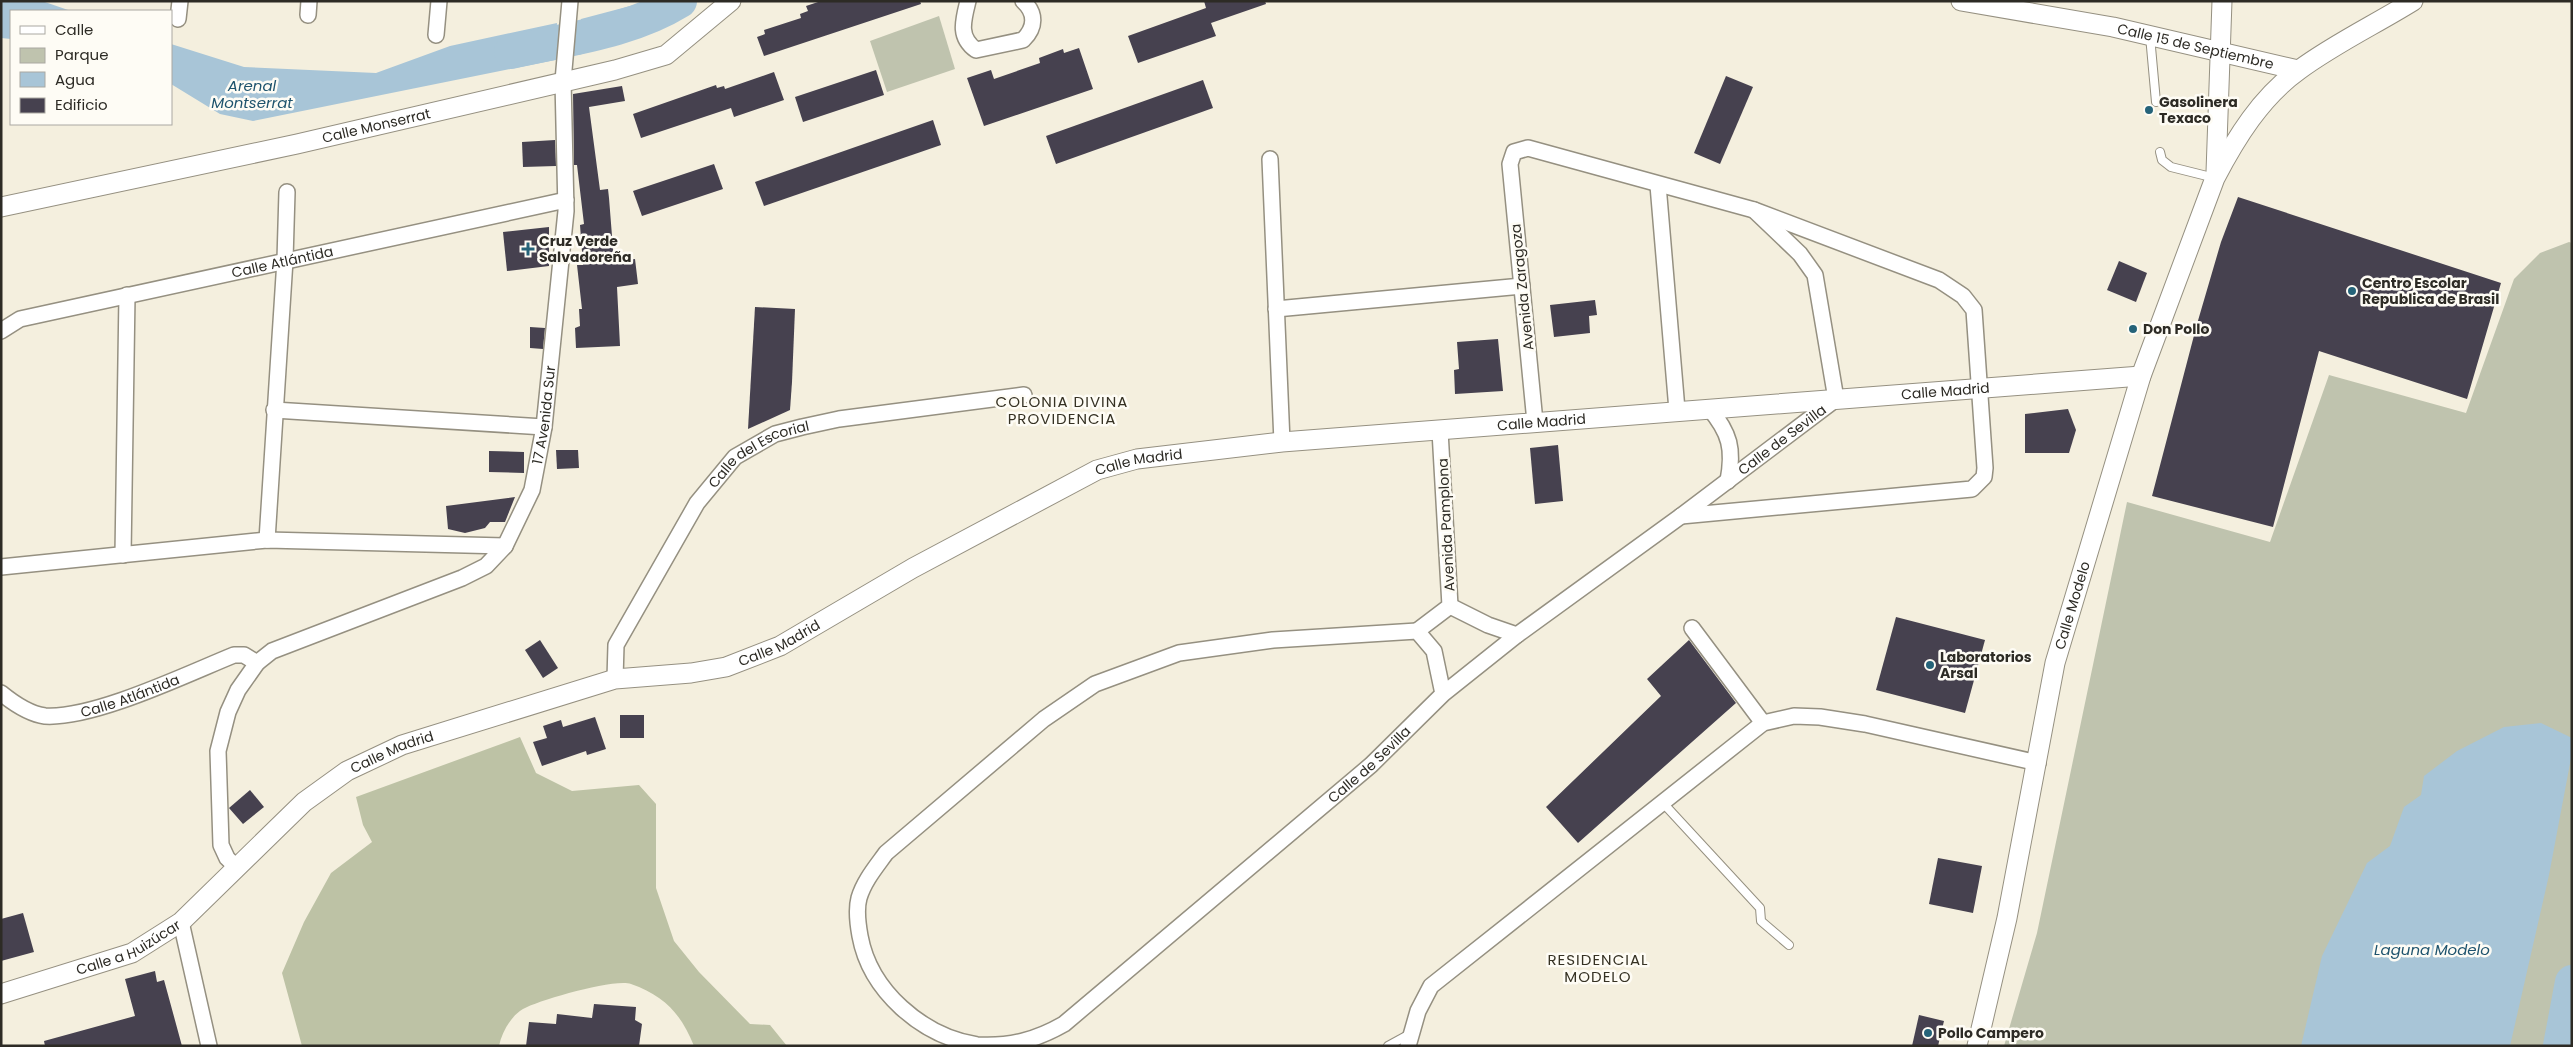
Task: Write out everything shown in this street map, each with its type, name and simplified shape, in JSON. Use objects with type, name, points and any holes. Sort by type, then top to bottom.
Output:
[{"type":"street","points":[[178,19],[180,1]]},
{"type":"street","points":[[436,35],[439,1]]},
{"type":"street","name":"17 Avenida Sur","points":[[257,662],[272,651],[462,578],[486,566],[505,546],[532,490],[544,427],[566,200],[563,81],[570,1]]},
{"type":"street","name":"Calle Monserrat","points":[[1,207],[278,148],[615,70],[666,55],[731,1]]},
{"type":"street","points":[[968,1],[962,26],[963,35],[968,44],[976,50],[1023,40],[1028,35],[1032,29],[1033,14],[1023,1]]},
{"type":"street","name":"Calle 15 de Septiembre","points":[[1961,1],[2113,27],[2298,70]]},
{"type":"street","name":"Calle Modelo","points":[[2215,178],[2222,1]]},
{"type":"street","points":[[2298,70],[2413,1]]},
{"type":"street","name":"Calle Modelo","points":[[1977,1046],[2007,918],[2038,763],[2055,663],[2141,376],[2215,178],[2231,148],[2250,120],[2273,93],[2298,70]]},
{"type":"street","name":"Avenida Zaragoza","points":[[1535,422],[1510,164],[1514,152],[1528,148],[1658,185]]},
{"type":"street","points":[[1270,160],[1282,442]]},
{"type":"street","points":[[1677,410],[1658,185],[1754,210],[1939,280],[1963,296],[1974,310],[1984,477],[1972,489],[1681,516]]},
{"type":"street","points":[[267,540],[285,260],[287,192]]},
{"type":"street","name":"Calle Atlántida","points":[[1,331],[20,319],[566,200]]},
{"type":"street","points":[[1754,210],[1800,254],[1815,275],[1836,399]]},
{"type":"street","points":[[1276,309],[1522,286]]},
{"type":"street","points":[[123,555],[127,295]]},
{"type":"street","name":"Calle Madrid","points":[[236,867],[304,802],[347,772],[402,745],[615,679],[691,673],[726,667],[780,646],[913,568],[1097,470],[1137,459],[1282,442],[1440,431],[1677,410],[2141,376]]},
{"type":"street","name":"Calle del Escorial","points":[[615,679],[616,645],[697,503],[735,457],[776,434],[829,420],[1024,395]]},
{"type":"street","name":"Calle de Sevilla","points":[[1416,631],[1272,640],[1179,653],[1095,684],[1044,720],[886,853],[868,877],[858,899],[858,926],[864,956],[882,988],[909,1014],[948,1038],[978,1045],[1011,1045],[1038,1039],[1064,1024],[1371,764],[1443,694],[1517,635],[1681,516],[1836,399]]},
{"type":"street","name":"Calle de Sevilla","points":[[1709,408],[1722,423],[1729,441],[1731,461],[1728,481]]},
{"type":"street","points":[[274,410],[544,427]]},
{"type":"street","name":"Avenida Pamplona","points":[[1416,631],[1450,606],[1440,431]]},
{"type":"street","points":[[1,567],[267,540],[505,546]]},
{"type":"street","points":[[1450,606],[1479,622],[1517,635]]},
{"type":"street","points":[[1692,628],[1762,723]]},
{"type":"street","points":[[1416,631],[1434,651],[1443,694]]},
{"type":"street","name":"Calle Atlántida","points":[[1,693],[13,703],[44,716],[72,714],[110,704],[234,655],[244,655],[257,662]]},
{"type":"street","points":[[236,867],[228,858],[221,845],[218,751],[231,705],[238,690],[257,662]]},
{"type":"street","points":[[1409,1040],[1418,1011],[1432,986],[1762,723],[1794,716],[1829,719],[1932,738],[2038,763]]},
{"type":"street","name":"Calle a Huizúcar","points":[[1,994],[132,953],[181,922],[236,867]]},
{"type":"street","points":[[181,922],[209,1046]]},
{"type":"lane","points":[[2150,36],[2156,102]]},
{"type":"lane","points":[[2160,152],[2162,160],[2171,168],[2215,178]]},
{"type":"lane","points":[[1663,803],[1760,908],[1761,921],[1789,945]]},
{"type":"lane","points":[[1388,1046],[1409,1040]]},
{"type":"green space","points":[[939,16],[955,69],[887,92],[870,41]]},
{"type":"green space","points":[[2569,242],[2572,243],[2572,1046],[2004,1046],[2037,933],[2127,502],[2270,542],[2329,375],[2466,413],[2514,279],[2540,253]]},
{"type":"green space","points":[[520,737],[536,773],[572,791],[639,785],[656,804],[656,888],[674,941],[699,972],[750,1024],[770,1025],[787,1046],[694,1046],[677,1015],[662,1000],[643,989],[631,984],[622,983],[577,991],[544,1000],[523,1009],[508,1025],[502,1035],[499,1046],[302,1046],[282,973],[304,922],[331,873],[372,842],[363,825],[356,797]]},
{"type":"water","points":[[1,1],[42,1],[68,10],[10,10],[10,39],[1,38]]},
{"type":"water","points":[[649,1],[697,1],[672,22],[662,27],[579,55],[581,19]]},
{"type":"water","name":"Arenal Montserrat","points":[[557,23],[555,60],[253,121],[220,114],[172,85],[172,44],[244,67],[376,73],[450,46]]},
{"type":"water","name":"Laguna Modelo","points":[[2541,723],[2572,738],[2572,753],[2549,875],[2510,1046],[2301,1046],[2322,956],[2367,863],[2390,846],[2404,807],[2421,795],[2424,776],[2457,751],[2504,727]]},
{"type":"building","points":[[821,1],[920,1],[921,4],[764,56],[757,37],[765,34],[764,30],[801,18],[800,14],[808,11],[806,6]]},
{"type":"building","points":[[1204,1],[1265,1],[1266,4],[1211,23],[1216,36],[1138,63],[1128,36],[1206,8]]},
{"type":"building","points":[[1079,48],[1093,89],[984,126],[967,78],[991,70],[994,79],[1040,63],[1039,58],[1063,49],[1064,53]]},
{"type":"building","points":[[876,70],[884,95],[803,122],[795,97]]},
{"type":"building","points":[[774,72],[784,100],[734,117],[731,108],[641,138],[633,114],[716,85],[717,88],[724,86],[725,89]]},
{"type":"building","points":[[1726,76],[1753,87],[1720,164],[1694,153]]},
{"type":"building","points":[[1203,80],[1213,108],[1056,164],[1046,136]]},
{"type":"building","points":[[622,86],[625,101],[589,107],[600,190],[608,189],[614,261],[635,259],[638,284],[617,287],[620,346],[576,348],[575,328],[580,326],[579,309],[582,309],[577,265],[583,265],[580,225],[584,224],[577,165],[574,165],[573,94]]},
{"type":"building","points":[[933,120],[941,145],[764,206],[755,182]]},
{"type":"building","points":[[555,140],[556,166],[523,167],[522,142]]},
{"type":"building","points":[[714,164],[723,189],[642,216],[633,191]]},
{"type":"building","points":[[2238,197],[2501,283],[2467,399],[2319,351],[2273,527],[2152,496],[2197,324],[2221,242]]},
{"type":"building","name":"Cruz Verde Salvadoreña","points":[[549,227],[549,266],[507,271],[503,232]]},
{"type":"building","points":[[2119,261],[2147,273],[2136,302],[2107,290]]},
{"type":"building","points":[[1595,300],[1597,315],[1589,316],[1590,333],[1554,337],[1550,305]]},
{"type":"building","points":[[755,307],[795,309],[792,382],[790,410],[748,429]]},
{"type":"building","points":[[530,327],[545,328],[543,349],[530,348]]},
{"type":"building","points":[[1498,339],[1503,391],[1455,394],[1454,370],[1459,369],[1457,342]]},
{"type":"building","points":[[2068,409],[2076,430],[2069,453],[2025,453],[2025,414]]},
{"type":"building","points":[[1558,445],[1563,501],[1535,504],[1530,448]]},
{"type":"building","points":[[556,450],[578,450],[579,468],[557,469]]},
{"type":"building","points":[[489,451],[524,452],[524,473],[489,472]]},
{"type":"building","points":[[515,497],[505,522],[490,522],[485,528],[465,533],[448,529],[446,506]]},
{"type":"building","name":"Laboratorios Arsal","points":[[1896,617],[1985,640],[1965,713],[1876,690]]},
{"type":"building","points":[[540,640],[558,668],[543,678],[525,650]]},
{"type":"building","points":[[1689,640],[1736,703],[1578,843],[1546,807],[1661,696],[1647,679]]},
{"type":"building","points":[[620,715],[644,715],[644,738],[620,738]]},
{"type":"building","points":[[595,717],[606,749],[587,755],[586,751],[542,766],[533,742],[547,738],[543,726],[561,720],[563,727]]},
{"type":"building","points":[[250,790],[264,807],[243,824],[229,808]]},
{"type":"building","points":[[1938,858],[1982,866],[1973,913],[1929,904]]},
{"type":"building","points":[[23,913],[34,952],[1,961],[1,919]]},
{"type":"building","points":[[155,971],[157,982],[164,980],[182,1046],[45,1046],[44,1041],[135,1016],[125,979]]},
{"type":"building","points":[[594,1004],[636,1007],[635,1020],[642,1024],[639,1046],[526,1046],[529,1022],[556,1024],[557,1014],[592,1018]]},
{"type":"building","name":"Pollo Campero","points":[[1919,1015],[1944,1021],[1938,1046],[1912,1046]]},
{"type":"waterway","name":"Arenal Montserrat","points":[[511,52],[619,27],[661,12],[680,1]]},
{"type":"waterway","points":[[2560,1046],[2572,982]]},
{"type":"place","name":"Gasolinera Texaco","points":[[2149,110]]},
{"type":"place","name":"Cruz Verde Salvadoreña","points":[[528,249]]},
{"type":"place","name":"Centro Escolar Republica de Brasil","points":[[2352,291]]},
{"type":"place","name":"Don Pollo","points":[[2133,329]]},
{"type":"place","name":"Laboratorios Arsal","points":[[1930,665]]},
{"type":"place","name":"Pollo Campero","points":[[1928,1033]]},
{"type":"district","name":"COLONIA DIVINA PROVIDENCIA","points":[[1062,410]]},
{"type":"district","name":"RESIDENCIAL MODELO","points":[[1598,968]]}]
